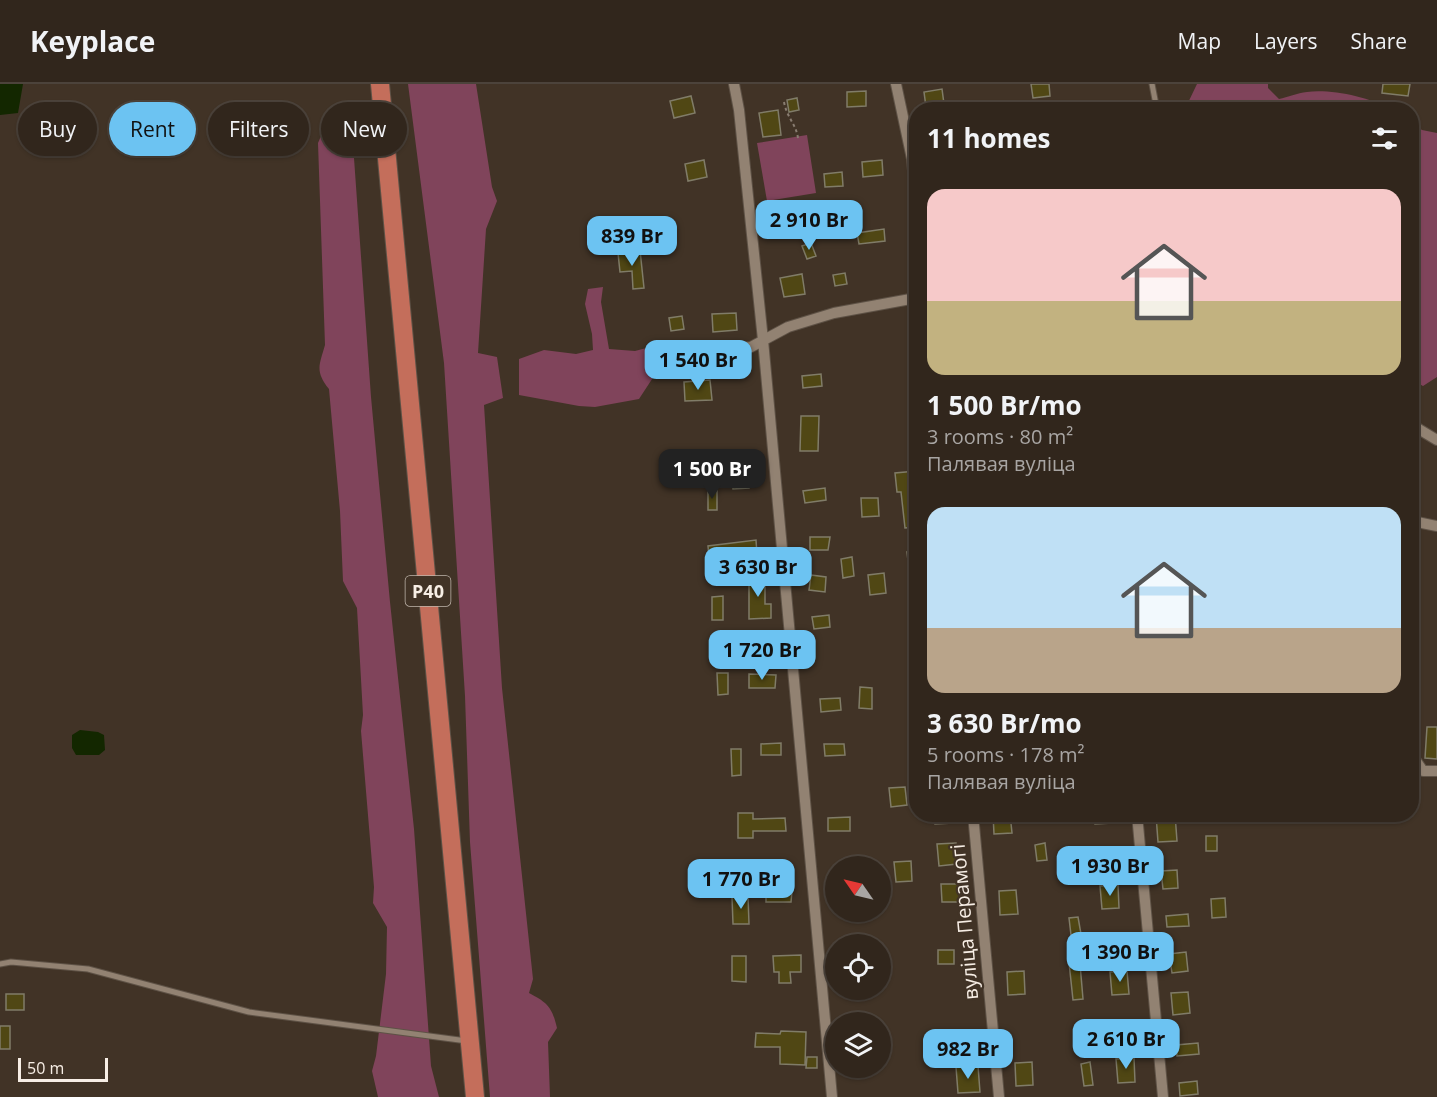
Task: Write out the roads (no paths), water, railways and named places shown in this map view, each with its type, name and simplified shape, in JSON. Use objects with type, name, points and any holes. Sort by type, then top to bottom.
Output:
[{"type":"main road","name":"Р40","points":[[380,84],[475,1097]]},
{"type":"street","points":[[734,84],[739,110],[763,340],[832,1097]]},
{"type":"street","points":[[896,84],[909,145]]},
{"type":"street","points":[[664,354],[751,347],[788,327],[834,313],[909,299]]},
{"type":"street","points":[[1419,429],[1437,440]]},
{"type":"street","points":[[1419,522],[1437,526]]},
{"type":"street","points":[[1419,764],[1424,771],[1437,771]]},
{"type":"street","name":"вуліца Перамогі","points":[[974,822],[999,1097]]},
{"type":"street","points":[[1138,822],[1164,1097]]},
{"type":"lane","points":[[1152,84],[1155,102]]},
{"type":"lane","points":[[0,964],[11,962],[88,969],[249,1012],[470,1041]]}]
